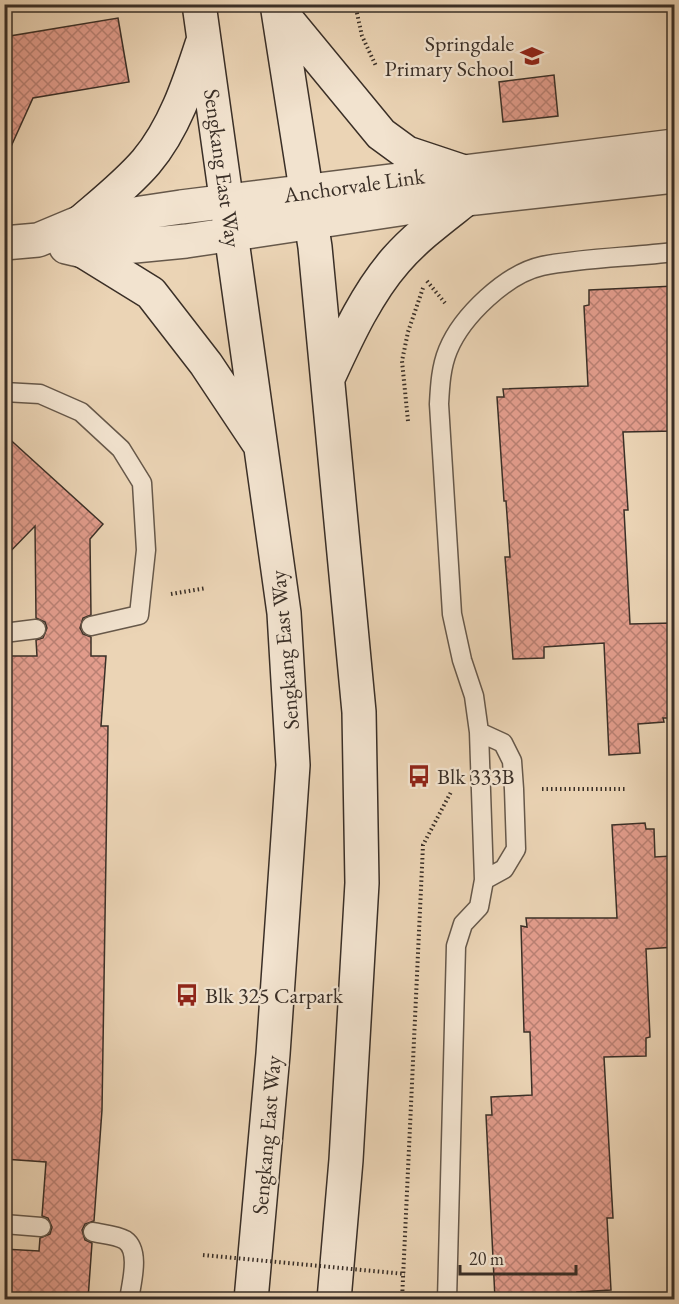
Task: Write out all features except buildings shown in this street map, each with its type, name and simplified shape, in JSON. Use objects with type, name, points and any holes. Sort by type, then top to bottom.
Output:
[{"type":"main road","name":"Sengkang East Way","points":[[199,4],[284,613],[293,765],[273,1054],[251,1299]]},
{"type":"main road","points":[[277,6],[381,134],[407,153],[464,185],[395,261],[346,338],[328,376]]},
{"type":"main road","points":[[277,6],[308,208],[328,376],[359,712],[362,883],[346,1160],[334,1299]]},
{"type":"main road","points":[[204,39],[191,80],[172,120],[148,159],[82,237],[151,293],[206,364],[262,448]]},
{"type":"main road","name":"Anchorvale Link","points":[[4,243],[82,237],[232,235],[308,208],[464,185],[675,146]]},
{"type":"main road","name":"Anchorvale Link","points":[[464,185],[675,176]]},
{"type":"main road","name":"Anchorvale Link","points":[[82,237],[227,201],[308,208]]},
{"type":"lane","points":[[447,1299],[456,946],[463,924],[479,907],[484,880],[479,732],[474,696],[462,660],[452,614],[439,404],[441,372],[449,348],[479,307],[513,277],[542,267],[675,252]]},
{"type":"lane","points":[[4,392],[40,394],[81,412],[121,449],[142,483],[146,550],[139,615],[91,626]]},
{"type":"lane","points":[[4,633],[36,629]]},
{"type":"lane","points":[[479,732],[503,743],[512,761],[516,849],[504,869],[484,880]]},
{"type":"lane","points":[[4,1224],[41,1227]]},
{"type":"lane","points":[[93,1232],[123,1239],[128,1243],[134,1262],[129,1299]]},
{"type":"path","points":[[355,4],[362,36],[381,73]]},
{"type":"path","points":[[408,425],[402,361],[408,332],[426,279]]},
{"type":"path","points":[[188,591],[206,588]]},
{"type":"path","points":[[538,789],[627,789]]},
{"type":"path","points":[[402,1299],[405,1274],[423,845],[452,790]]},
{"type":"path","points":[[203,1254],[405,1274]]},
{"type":"place","name":"Springdale Primary School","points":[[532,56]]},
{"type":"place","name":"Blk 333B","points":[[419,776]]},
{"type":"place","name":"Blk 325 Carpark","points":[[187,995]]}]
